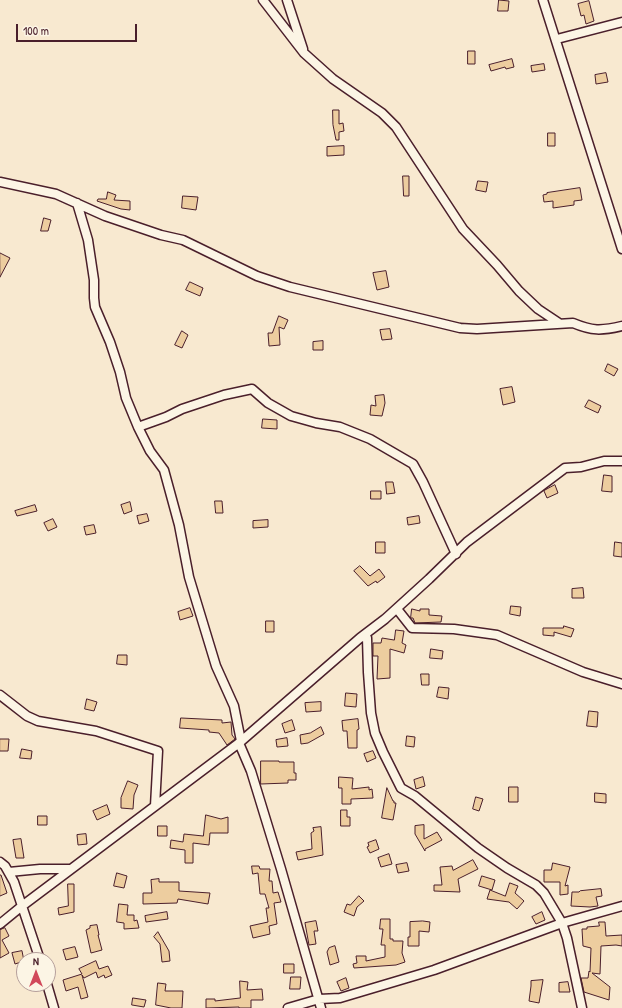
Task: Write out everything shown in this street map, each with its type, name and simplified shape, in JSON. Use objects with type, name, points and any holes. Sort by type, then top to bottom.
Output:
[{"type":"street","points":[[263,0],[304,53],[333,79],[382,113],[396,127],[463,229],[519,291],[538,309],[560,323]]},
{"type":"street","points":[[287,0],[304,53]]},
{"type":"street","points":[[543,0],[557,39],[622,249]]},
{"type":"street","points":[[557,39],[622,22]]},
{"type":"street","points":[[0,182],[56,194],[104,216],[160,235],[183,240],[257,276],[290,287],[460,328],[477,329],[573,322],[586,328],[606,330],[622,326]]},
{"type":"street","points":[[77,204],[88,240],[94,280],[95,307],[110,342],[120,372],[126,398],[138,427],[150,451],[164,470],[179,525],[189,577],[216,666],[234,706],[240,742],[253,778],[281,869],[321,1008]]},
{"type":"street","points":[[138,427],[166,417],[182,409],[252,389],[268,403],[291,416],[316,423],[340,427],[370,439],[413,464],[423,482],[456,554]]},
{"type":"street","points":[[0,924],[240,742],[360,638],[397,609],[468,542],[565,468],[581,467],[604,462],[622,461]]},
{"type":"street","points":[[397,609],[412,628],[454,629],[497,635],[583,672],[622,684]]},
{"type":"street","points":[[360,638],[363,636],[367,638],[371,713],[375,732],[401,788],[415,796],[478,848],[536,885],[544,893],[562,924],[567,938],[582,1008]]},
{"type":"street","points":[[0,695],[28,716],[38,721],[96,731],[158,751],[155,806]]},
{"type":"street","points":[[0,862],[9,872],[37,952]]},
{"type":"street","points":[[9,872],[40,869],[71,869]]},
{"type":"street","points":[[288,1008],[319,999],[340,998],[434,970],[562,924],[622,906]]},
{"type":"street","points":[[49,992],[54,1008]]},
{"type":"building","points":[[499,0],[509,1],[508,11],[498,11]]},
{"type":"building","points":[[589,1],[594,21],[586,24],[584,15],[581,16],[578,4]]},
{"type":"building","points":[[468,51],[475,51],[475,64],[468,64]]},
{"type":"building","points":[[512,59],[514,67],[506,69],[505,67],[491,71],[489,65]]},
{"type":"building","points":[[544,64],[545,70],[532,72],[531,66]]},
{"type":"building","points":[[606,73],[608,82],[596,84],[595,75]]},
{"type":"building","points":[[333,110],[339,110],[339,124],[343,123],[344,131],[339,132],[339,140],[336,140],[333,125]]},
{"type":"building","points":[[548,133],[555,133],[555,146],[548,146]]},
{"type":"building","points":[[344,146],[344,155],[327,156],[327,147]]},
{"type":"building","points":[[403,176],[409,176],[409,196],[404,196]]},
{"type":"building","points":[[478,181],[488,182],[486,192],[476,190]]},
{"type":"building","points":[[580,188],[582,200],[574,201],[574,205],[553,208],[553,201],[544,202],[543,195],[547,193]]},
{"type":"building","points":[[108,192],[116,195],[114,200],[130,201],[130,210],[121,209],[97,201],[98,199],[106,199]]},
{"type":"building","points":[[183,196],[198,197],[196,210],[182,208]]},
{"type":"building","points":[[44,218],[51,220],[48,231],[41,231]]},
{"type":"building","points":[[0,253],[10,258],[0,277]]},
{"type":"building","points":[[386,271],[389,287],[377,290],[373,273]]},
{"type":"building","points":[[190,282],[203,288],[200,296],[186,290]]},
{"type":"building","points":[[279,316],[288,320],[284,329],[279,327],[280,345],[269,346],[268,333],[272,333]]},
{"type":"building","points":[[390,329],[392,339],[382,340],[380,330]]},
{"type":"building","points":[[182,331],[188,335],[182,348],[175,345]]},
{"type":"building","points":[[323,341],[323,350],[313,350],[313,342]]},
{"type":"building","points":[[608,364],[618,369],[614,376],[605,371]]},
{"type":"building","points":[[512,387],[515,402],[503,405],[500,389]]},
{"type":"building","points":[[384,395],[385,403],[382,416],[370,415],[371,405],[376,406],[375,396]]},
{"type":"building","points":[[589,400],[601,406],[598,413],[585,407]]},
{"type":"building","points":[[263,419],[277,420],[277,429],[262,428]]},
{"type":"building","points":[[604,475],[612,476],[612,492],[602,491]]},
{"type":"building","points":[[386,482],[393,482],[395,493],[387,494]]},
{"type":"building","points":[[555,485],[558,493],[547,498],[544,491]]},
{"type":"building","points":[[371,491],[381,491],[381,499],[371,499]]},
{"type":"building","points":[[215,501],[222,501],[223,513],[216,513]]},
{"type":"building","points":[[130,502],[132,511],[124,514],[121,505]]},
{"type":"building","points":[[35,505],[37,511],[17,516],[15,511]]},
{"type":"building","points":[[147,514],[149,521],[139,524],[137,516]]},
{"type":"building","points":[[419,516],[420,523],[408,525],[407,518]]},
{"type":"building","points":[[53,519],[57,527],[48,531],[44,523]]},
{"type":"building","points":[[268,520],[268,527],[253,528],[253,521]]},
{"type":"building","points":[[94,525],[96,533],[86,535],[84,527]]},
{"type":"building","points":[[376,542],[385,542],[385,553],[376,553]]},
{"type":"building","points":[[615,542],[622,543],[622,557],[614,556]]},
{"type":"building","points":[[360,566],[370,576],[379,569],[385,577],[377,583],[376,581],[368,586],[354,571]]},
{"type":"building","points":[[583,588],[584,598],[572,598],[572,589]]},
{"type":"building","points":[[511,606],[521,607],[520,616],[510,614]]},
{"type":"building","points":[[190,608],[193,616],[180,620],[178,612]]},
{"type":"building","points":[[412,609],[420,611],[420,609],[429,609],[429,615],[442,616],[441,622],[415,623],[413,618],[411,618]]},
{"type":"building","points":[[266,621],[274,621],[274,632],[266,632]]},
{"type":"building","points":[[564,626],[574,629],[571,637],[554,632],[554,636],[543,635],[543,628],[563,628]]},
{"type":"building","points":[[396,630],[404,631],[402,643],[406,645],[404,653],[390,649],[390,678],[377,679],[378,656],[373,656],[373,643],[381,643],[382,638],[394,640]]},
{"type":"building","points":[[431,649],[443,651],[442,659],[430,658]]},
{"type":"building","points":[[118,655],[127,655],[127,665],[117,664]]},
{"type":"building","points":[[421,674],[429,674],[429,685],[422,685]]},
{"type":"building","points":[[439,687],[449,688],[448,699],[437,697]]},
{"type":"building","points":[[346,693],[357,694],[356,707],[345,706]]},
{"type":"building","points":[[87,699],[97,702],[94,711],[85,709]]},
{"type":"building","points":[[321,702],[321,711],[306,712],[305,703]]},
{"type":"building","points":[[589,711],[598,712],[597,727],[587,726]]},
{"type":"building","points":[[181,718],[222,720],[222,723],[231,722],[232,735],[235,739],[227,745],[219,733],[209,732],[209,730],[180,728]]},
{"type":"building","points":[[358,719],[359,729],[357,730],[357,748],[348,748],[347,731],[343,731],[342,721]]},
{"type":"building","points":[[292,720],[295,730],[285,733],[282,724]]},
{"type":"building","points":[[321,727],[324,734],[308,743],[301,744],[300,735],[310,733]]},
{"type":"building","points":[[407,736],[415,737],[414,747],[406,746]]},
{"type":"building","points":[[287,738],[288,746],[277,747],[276,740]]},
{"type":"building","points":[[0,739],[9,739],[8,751],[0,751]]},
{"type":"building","points":[[22,749],[32,751],[31,759],[20,758]]},
{"type":"building","points":[[373,751],[376,758],[367,762],[364,754]]},
{"type":"building","points":[[261,761],[294,762],[294,773],[296,773],[296,780],[288,780],[288,783],[261,784]]},
{"type":"building","points":[[339,777],[353,778],[352,789],[369,787],[369,790],[372,789],[373,798],[351,799],[351,804],[342,804],[342,788],[339,788]]},
{"type":"building","points":[[423,777],[425,786],[416,789],[414,780]]},
{"type":"building","points":[[128,781],[138,785],[134,795],[133,809],[121,808],[121,798]]},
{"type":"building","points":[[509,787],[518,787],[518,802],[509,802]]},
{"type":"building","points":[[387,788],[394,803],[396,803],[393,820],[382,818]]},
{"type":"building","points":[[595,793],[606,794],[606,803],[595,802]]},
{"type":"building","points":[[476,797],[483,799],[479,811],[473,809]]},
{"type":"building","points":[[107,805],[110,814],[97,820],[93,811]]},
{"type":"building","points":[[341,810],[347,810],[347,817],[350,817],[350,826],[341,826]]},
{"type":"building","points":[[206,815],[221,819],[228,817],[228,833],[210,833],[209,845],[193,843],[193,863],[185,863],[185,850],[170,848],[171,840],[183,842],[184,834],[203,836]]},
{"type":"building","points":[[38,816],[47,816],[47,825],[38,825]]},
{"type":"building","points":[[424,825],[424,839],[437,832],[442,840],[425,849],[425,851],[415,834],[415,826]]},
{"type":"building","points":[[158,826],[167,826],[167,836],[158,836]]},
{"type":"building","points":[[321,827],[323,855],[298,860],[296,852],[312,849],[311,833],[314,831],[313,828]]},
{"type":"building","points":[[86,834],[87,844],[78,845],[77,835]]},
{"type":"building","points":[[21,839],[24,858],[16,858],[13,840]]},
{"type":"building","points":[[376,840],[379,849],[370,853],[367,847],[369,846],[368,843]]},
{"type":"building","points":[[389,854],[392,864],[381,867],[378,858]]},
{"type":"building","points":[[473,860],[478,869],[458,879],[460,892],[434,891],[434,885],[442,885],[440,867],[452,866],[453,870]]},
{"type":"building","points":[[407,863],[409,871],[398,873],[396,865]]},
{"type":"building","points":[[553,863],[570,867],[565,886],[568,885],[568,894],[560,895],[560,882],[544,882],[544,870],[551,870]]},
{"type":"building","points":[[252,866],[259,866],[260,869],[270,869],[269,881],[272,881],[273,893],[278,892],[281,902],[274,903],[277,924],[269,926],[270,934],[253,938],[250,926],[268,922],[266,908],[269,908],[265,894],[260,894],[258,873],[253,874]]},
{"type":"building","points":[[117,873],[127,876],[124,888],[114,886]]},
{"type":"building","points":[[0,875],[7,893],[0,896]]},
{"type":"building","points":[[482,876],[495,880],[492,890],[479,886]]},
{"type":"building","points":[[159,879],[159,882],[179,882],[179,891],[210,893],[208,904],[178,899],[177,903],[143,904],[143,893],[152,893],[151,880]]},
{"type":"building","points":[[510,883],[518,886],[515,893],[524,901],[517,909],[509,902],[487,899],[490,890],[505,896]]},
{"type":"building","points":[[68,884],[74,884],[74,912],[59,915],[58,908],[68,906]]},
{"type":"building","points":[[601,889],[602,896],[596,897],[598,906],[571,906],[572,892]]},
{"type":"building","points":[[359,896],[364,901],[357,907],[354,916],[344,912],[347,904],[350,905]]},
{"type":"building","points":[[119,904],[128,905],[127,915],[134,915],[134,921],[137,920],[139,928],[124,929],[124,923],[117,922]]},
{"type":"building","points":[[167,912],[168,919],[146,922],[145,916]]},
{"type":"building","points":[[542,912],[545,920],[536,924],[532,917]]},
{"type":"building","points":[[381,919],[390,919],[390,939],[393,939],[393,941],[403,941],[402,953],[405,962],[396,965],[354,968],[353,964],[357,963],[356,956],[366,956],[366,961],[385,957],[385,945],[381,945],[383,929],[380,929]]},
{"type":"building","points":[[316,921],[318,931],[314,931],[316,944],[309,945],[305,923]]},
{"type":"building","points":[[410,922],[430,922],[429,932],[419,931],[419,946],[408,946],[408,937],[410,937]]},
{"type":"building","points":[[599,922],[605,922],[606,936],[622,935],[622,946],[601,946],[600,974],[592,973],[610,987],[609,1000],[584,992],[581,978],[588,978],[589,971],[590,972],[591,948],[583,946],[582,929],[599,926]]},
{"type":"building","points":[[97,925],[102,950],[91,953],[86,930],[90,928],[90,926]]},
{"type":"building","points":[[5,928],[9,936],[2,940],[9,953],[0,958],[0,930]]},
{"type":"building","points":[[158,932],[169,951],[170,961],[162,962],[160,944],[154,937]]},
{"type":"building","points":[[335,946],[339,962],[330,965],[327,952],[329,948]]},
{"type":"building","points":[[75,947],[78,957],[66,960],[63,950]]},
{"type":"building","points":[[16,952],[15,964],[12,953]]},
{"type":"building","points":[[96,961],[99,969],[108,966],[112,975],[105,978],[104,975],[98,978],[96,972],[84,978],[82,975],[88,997],[81,999],[78,987],[66,991],[63,980],[82,974],[79,969]]},
{"type":"building","points":[[284,964],[294,964],[294,973],[284,973]]},
{"type":"building","points":[[291,977],[301,977],[300,989],[290,989]]},
{"type":"building","points":[[346,978],[349,988],[341,991],[337,982]]},
{"type":"building","points":[[543,980],[539,1003],[529,1001],[531,981]]},
{"type":"building","points":[[240,981],[248,982],[247,990],[262,989],[263,1000],[251,1000],[251,1008],[206,1008],[206,999],[215,999],[215,1001],[240,998]]},
{"type":"building","points":[[568,982],[570,992],[559,992],[559,983]]},
{"type":"building","points":[[158,983],[166,984],[165,991],[183,991],[182,1008],[171,1008],[156,1005]]},
{"type":"building","points":[[133,998],[146,1000],[144,1007],[132,1005]]}]
